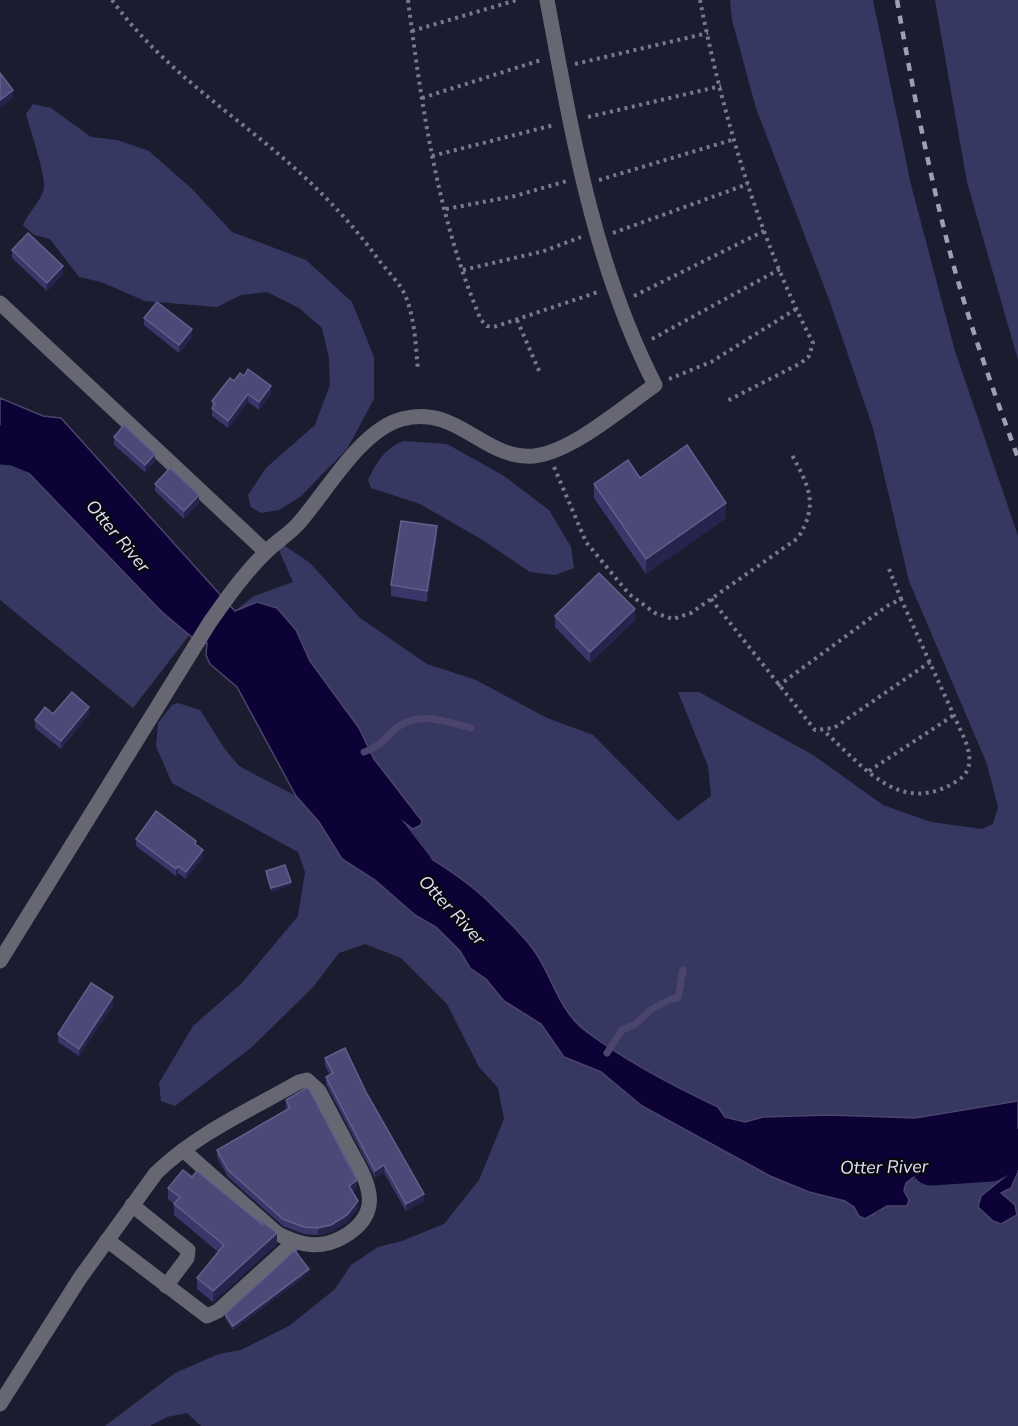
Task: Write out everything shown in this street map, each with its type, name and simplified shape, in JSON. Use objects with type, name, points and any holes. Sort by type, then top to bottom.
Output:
[{"type":"street","points":[[0,961],[210,622],[241,579],[266,552],[296,526],[362,445],[381,428],[401,419],[422,416],[442,418],[508,454],[534,456],[572,441],[655,385],[636,348],[618,304],[597,235],[583,181],[547,0]]},
{"type":"street","points":[[0,303],[266,552]]},
{"type":"street","points":[[0,1404],[106,1240],[156,1173],[183,1150],[299,1082],[307,1080],[313,1083],[366,1178],[370,1198],[364,1222],[355,1230],[326,1245],[310,1246],[294,1242],[278,1234],[183,1150]]},
{"type":"street","points":[[132,1205],[188,1250],[187,1258],[166,1286]]},
{"type":"street","points":[[106,1240],[202,1313],[212,1315],[294,1242]]},
{"type":"path","points":[[112,0],[124,17],[186,80],[272,149],[327,198],[360,234],[407,298],[415,338],[418,371]]},
{"type":"path","points":[[408,0],[435,171],[463,270],[481,320],[487,326],[494,327],[612,288]]},
{"type":"path","points":[[412,31],[517,0]]},
{"type":"path","points":[[700,0],[748,184],[796,309],[813,342],[809,356],[728,401]]},
{"type":"path","points":[[422,98],[559,61],[708,33]]},
{"type":"path","points":[[446,209],[583,181],[735,139]]},
{"type":"path","points":[[463,270],[544,251],[748,184]]},
{"type":"path","points":[[618,304],[766,230]]},
{"type":"path","points":[[636,348],[780,269]]},
{"type":"path","points":[[655,385],[711,362],[796,309]]},
{"type":"path","points":[[517,320],[540,373]]},
{"type":"path","points":[[549,452],[568,505],[586,542],[629,594],[656,613],[673,618],[691,613],[798,538],[809,520],[811,500],[807,485],[792,454]]},
{"type":"path","points":[[824,731],[868,771],[897,792],[927,794],[945,788],[961,779],[970,767],[971,755],[889,569]]},
{"type":"path","points":[[711,599],[806,722],[815,730],[824,731],[834,728],[930,663]]},
{"type":"path","points":[[778,686],[887,606],[901,599]]},
{"type":"path","points":[[868,771],[954,715]]},
{"type":"shaded area","points":[[730,0],[873,0],[911,185],[955,351],[1018,536],[1018,1101],[1004,1105],[915,1118],[829,1115],[763,1117],[745,1122],[725,1117],[718,1107],[667,1082],[618,1053],[576,1022],[559,998],[530,947],[477,891],[384,828],[349,799],[323,762],[331,752],[365,782],[382,806],[413,829],[421,821],[374,759],[359,728],[310,661],[296,630],[277,608],[257,602],[235,611],[254,596],[293,582],[278,548],[285,546],[310,563],[360,618],[427,664],[476,680],[547,718],[593,735],[678,821],[711,796],[708,766],[678,692],[699,692],[813,755],[883,805],[931,822],[982,829],[993,824],[998,807],[987,764],[909,581],[873,428],[830,302],[756,108],[732,20]]},
{"type":"shaded area","points":[[935,0],[1018,0],[1018,360],[967,182]]},
{"type":"shaded area","points":[[33,104],[51,108],[91,137],[117,140],[149,151],[192,189],[232,232],[306,260],[352,302],[374,357],[374,399],[347,449],[300,497],[279,510],[261,513],[251,507],[248,495],[266,468],[315,425],[330,385],[329,359],[322,328],[299,308],[267,292],[241,295],[217,307],[145,301],[101,282],[79,277],[50,239],[34,235],[23,225],[41,197],[44,188],[40,163],[26,114]]},
{"type":"shaded area","points":[[0,436],[5,438],[18,462],[130,579],[162,612],[190,634],[133,708],[0,600]]},
{"type":"shaded area","points":[[403,441],[447,444],[504,476],[549,510],[571,547],[574,568],[555,575],[530,572],[481,539],[420,504],[371,488],[368,480],[378,462],[386,452]]},
{"type":"shaded area","points":[[178,703],[200,710],[224,748],[239,766],[296,796],[319,822],[342,859],[375,880],[415,915],[436,927],[460,951],[470,968],[486,979],[504,1001],[541,1024],[564,1057],[601,1072],[642,1106],[770,1176],[845,1201],[854,1207],[859,1216],[878,1213],[904,1191],[906,1183],[918,1177],[968,1169],[1018,1142],[1018,1426],[201,1426],[187,1413],[167,1417],[150,1426],[105,1426],[175,1373],[219,1354],[241,1350],[289,1326],[335,1289],[351,1265],[378,1247],[402,1241],[444,1224],[479,1180],[504,1119],[498,1088],[479,1067],[447,1004],[401,958],[365,944],[339,953],[313,987],[252,1047],[175,1106],[161,1101],[159,1083],[193,1026],[242,983],[298,916],[305,872],[298,852],[172,783],[156,746],[158,723],[172,705]]},
{"type":"water","points":[[0,398],[43,416],[61,418],[235,611],[257,602],[277,608],[296,630],[310,661],[359,728],[374,759],[422,821],[421,825],[413,829],[382,806],[365,782],[331,752],[323,762],[338,786],[356,806],[378,824],[471,886],[492,905],[533,949],[562,1004],[577,1024],[651,1073],[718,1107],[725,1117],[745,1122],[763,1117],[829,1115],[915,1118],[1018,1101],[1018,1142],[1015,1147],[1018,1172],[1011,1188],[1001,1193],[1015,1205],[1017,1215],[1001,1224],[993,1221],[978,1207],[981,1196],[1011,1172],[1010,1159],[1002,1154],[958,1172],[914,1177],[906,1183],[904,1191],[909,1200],[907,1206],[887,1206],[865,1219],[845,1201],[809,1192],[770,1176],[642,1106],[601,1072],[564,1057],[541,1024],[504,1001],[486,979],[470,968],[460,951],[436,927],[415,915],[375,880],[342,859],[319,822],[296,796],[237,687],[210,664],[206,655],[207,643],[200,644],[162,612],[18,462],[5,439],[0,436]]},
{"type":"building","points":[[0,73],[13,90],[0,100]]},
{"type":"building","points":[[28,233],[63,266],[47,283],[12,250]]},
{"type":"building","points":[[157,302],[192,329],[179,345],[144,318]]},
{"type":"building","points":[[248,369],[271,386],[259,402],[248,394],[228,421],[212,408],[215,404],[212,401],[230,378],[234,381],[240,373],[244,376]]},
{"type":"building","points":[[124,425],[155,454],[145,465],[114,437]]},
{"type":"building","points":[[687,445],[726,503],[646,559],[594,484],[628,460],[640,478]]},
{"type":"building","points":[[170,468],[199,495],[184,511],[155,484]]},
{"type":"building","points":[[401,521],[437,526],[427,591],[391,585]]},
{"type":"building","points":[[599,573],[635,609],[590,652],[555,616]]},
{"type":"building","points":[[72,692],[89,707],[61,741],[35,720],[45,707],[53,714]]},
{"type":"building","points":[[156,811],[196,841],[195,844],[203,850],[186,872],[178,866],[176,869],[136,839]]},
{"type":"building","points":[[285,865],[291,882],[271,888],[266,871]]},
{"type":"building","points":[[91,983],[113,997],[79,1049],[58,1034]]},
{"type":"building","points":[[345,1048],[366,1092],[424,1194],[406,1204],[384,1165],[375,1171],[326,1077],[333,1073],[325,1058]]},
{"type":"building","points":[[308,1087],[357,1180],[349,1186],[358,1201],[347,1215],[331,1225],[318,1228],[304,1227],[283,1219],[228,1170],[217,1150],[290,1108],[286,1100]]},
{"type":"building","points":[[183,1170],[192,1177],[197,1171],[263,1225],[259,1219],[277,1233],[213,1291],[197,1278],[224,1245],[174,1204],[180,1197],[168,1188]]},
{"type":"building","points":[[297,1248],[295,1251],[309,1269],[233,1326],[225,1314]]},
{"type":"waterway","name":"Otter River","points":[[0,445],[15,446],[59,464]]},
{"type":"waterway","name":"Otter River","points":[[296,715],[414,868]]},
{"type":"waterway","points":[[364,752],[377,746],[394,730],[412,720],[431,719],[471,728]]},
{"type":"waterway","points":[[607,1053],[622,1030],[634,1025],[652,1009],[671,999],[678,998],[683,970]]},
{"type":"waterway","name":"Otter River","points":[[931,1166],[991,1162],[1018,1148]]},
{"type":"railway","points":[[897,0],[920,121],[954,269],[989,378],[1018,458]]}]
